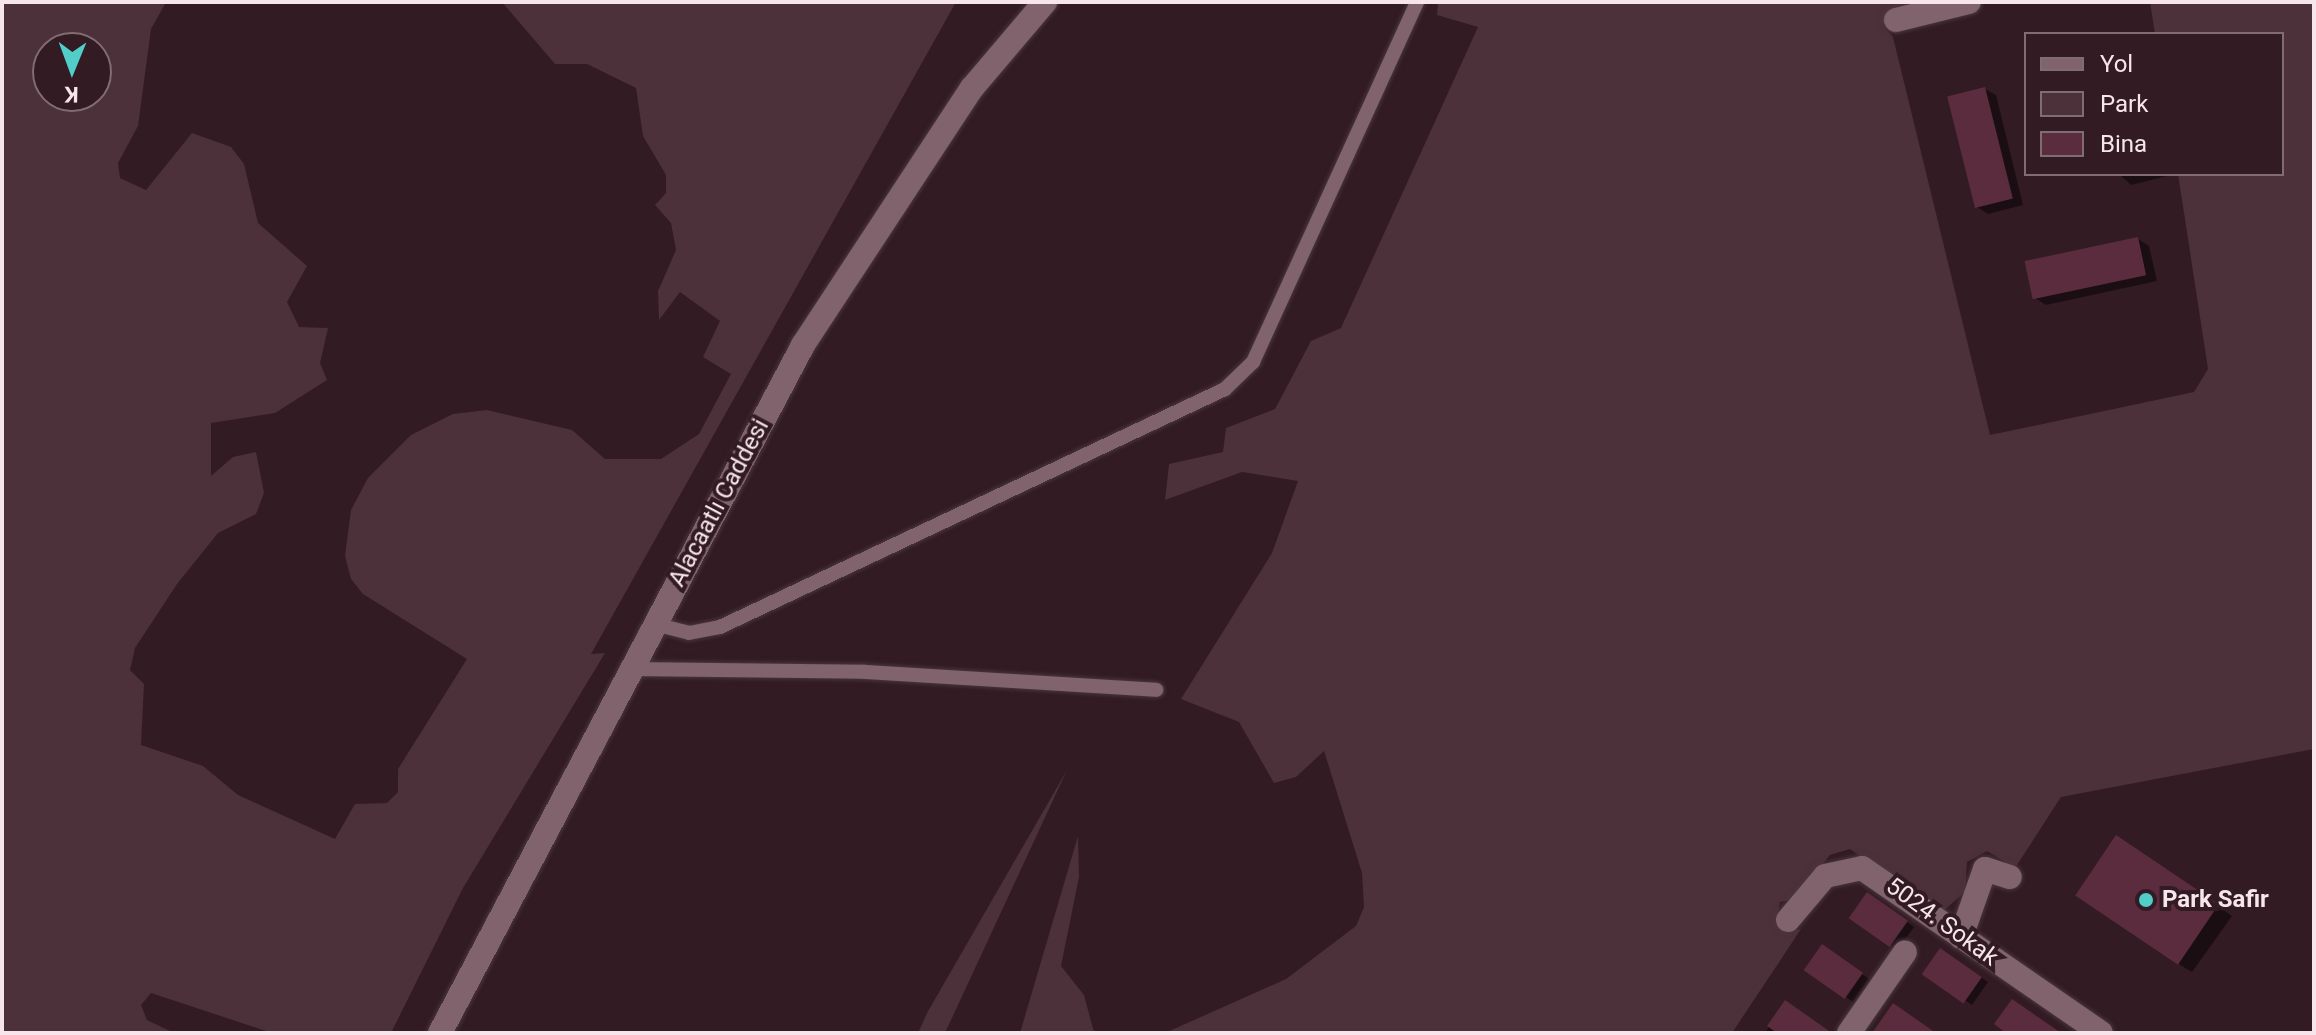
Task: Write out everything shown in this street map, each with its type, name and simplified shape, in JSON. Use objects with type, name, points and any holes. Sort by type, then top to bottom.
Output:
[{"type":"main road","name":"Alacaatlı Caddesi","points":[[440,1033],[803,345],[972,88],[1045,2]]},
{"type":"main road","points":[[1896,20],[1969,2]]},
{"type":"main road","name":"5024. Sokak","points":[[1788,920],[1825,876],[1851,866],[1878,876],[2101,1033]]},
{"type":"main road","points":[[1961,937],[1985,869],[2010,877]]},
{"type":"main road","points":[[1849,1033],[1905,952]]},
{"type":"lane","points":[[654,624],[689,633],[720,627],[1225,389],[1253,362],[1417,2]]},
{"type":"lane","points":[[631,669],[865,672],[1156,690]]},
{"type":"green space","points":[[2,2],[166,2],[151,29],[138,126],[118,163],[120,178],[146,190],[192,133],[231,147],[244,164],[258,223],[307,266],[287,302],[299,327],[328,328],[320,363],[327,380],[275,413],[211,423],[211,476],[233,457],[256,452],[264,493],[256,514],[218,533],[177,584],[135,648],[130,670],[144,684],[141,745],[203,766],[238,795],[335,839],[355,804],[387,803],[398,792],[398,769],[467,659],[363,594],[351,579],[345,556],[351,510],[368,478],[411,435],[453,414],[487,410],[572,430],[605,459],[661,459],[699,434],[731,374],[703,357],[720,321],[680,292],[659,320],[658,291],[676,250],[671,223],[655,205],[666,193],[666,175],[643,136],[636,88],[587,64],[555,64],[502,2],[956,2],[591,654],[605,653],[463,888],[391,1033],[272,1033],[151,993],[141,1005],[147,1020],[174,1033],[2,1033]]},
{"type":"green space","points":[[1438,2],[1914,2],[1887,14],[1884,27],[1893,37],[1990,435],[2194,392],[2208,369],[2178,176],[2284,176],[2284,32],[2155,32],[2150,2],[2314,2],[2314,749],[2061,797],[2015,868],[1987,851],[1967,862],[1965,892],[1942,912],[1850,849],[1830,855],[1795,899],[1780,902],[1778,916],[1790,931],[1801,929],[1732,1033],[1165,1033],[1286,979],[1356,926],[1364,907],[1362,873],[1324,751],[1296,777],[1274,783],[1239,722],[1181,699],[1272,553],[1298,481],[1242,472],[1165,500],[1169,464],[1223,452],[1226,428],[1275,409],[1311,341],[1341,328],[1478,27],[1437,15]]},
{"type":"green space","points":[[1067,770],[945,1033],[918,1033],[927,1013]]},
{"type":"green space","points":[[1078,836],[1079,877],[1061,966],[1084,995],[1094,1032],[1020,1033]]},
{"type":"building","points":[[1985,87],[2013,199],[1975,208],[1947,96]]},
{"type":"building","points":[[2138,237],[2146,275],[2033,299],[2025,261]]},
{"type":"building","name":"Park Safir","points":[[2116,835],[2219,904],[2178,965],[2075,896]]},
{"type":"building","points":[[1867,892],[1908,921],[1890,947],[1849,918]]},
{"type":"building","points":[[1822,944],[1863,973],[1845,999],[1804,970]]},
{"type":"building","points":[[1940,948],[1982,977],[1963,1003],[1922,974]]},
{"type":"building","points":[[2012,999],[2061,1033],[2006,1033],[1994,1024]]},
{"type":"building","points":[[1785,1000],[1832,1033],[1777,1033],[1767,1026]]},
{"type":"building","points":[[1893,1003],[1936,1033],[1872,1033]]},
{"type":"place","name":"Park Safir","points":[[2146,900]]}]
